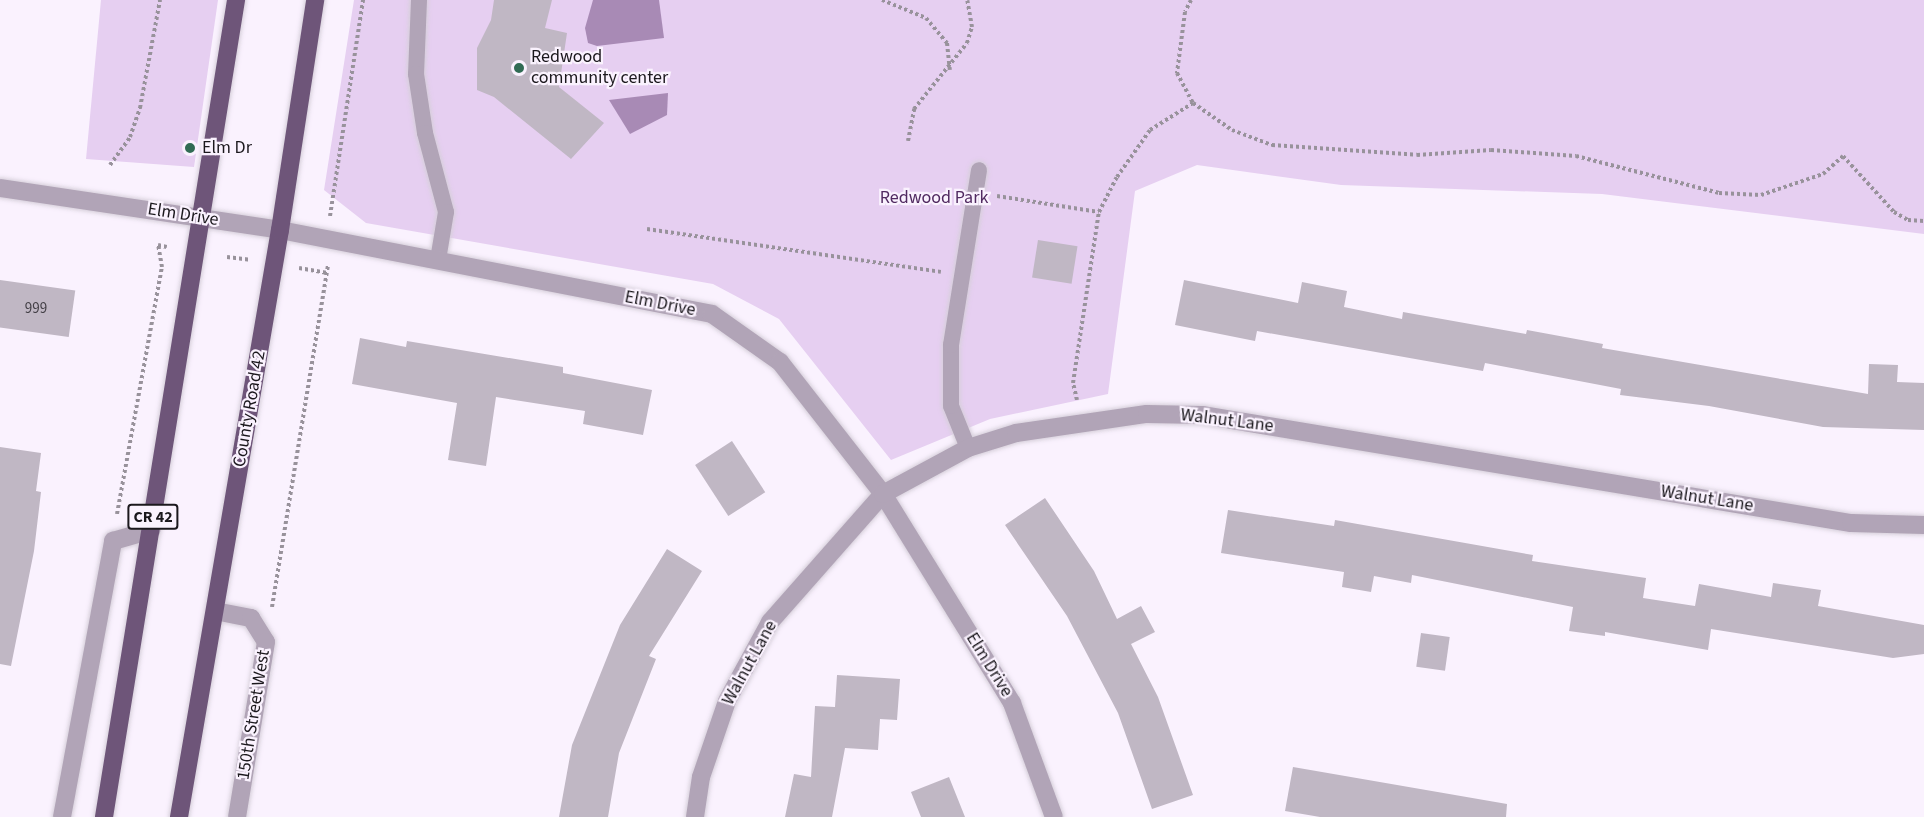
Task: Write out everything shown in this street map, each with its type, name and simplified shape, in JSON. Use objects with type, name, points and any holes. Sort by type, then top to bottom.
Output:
[{"type":"highway","name":"CR 42","points":[[104,817],[236,0]]},
{"type":"highway","name":"County Road 42","points":[[179,817],[280,230],[315,0]]},
{"type":"street","name":"Elm Drive","points":[[0,188],[280,230],[712,314],[780,362],[883,494],[1012,703],[1054,817]]},
{"type":"street","name":"Walnut Lane","points":[[695,817],[701,777],[727,701],[770,622],[883,494],[968,448],[1016,433],[1081,421],[1147,414],[1202,415],[1851,523],[1924,525]]},
{"type":"street","points":[[62,817],[112,541],[151,530]]},
{"type":"street","name":"150th Street West","points":[[215,611],[251,618],[266,642],[237,817]]},
{"type":"lane","points":[[419,0],[416,74],[424,133],[446,212],[438,260]]},
{"type":"lane","points":[[968,448],[951,406],[951,345],[979,170]]},
{"type":"path","points":[[110,165],[130,137],[140,108],[160,0]]},
{"type":"path","points":[[266,642],[323,307],[328,273],[326,239],[363,0]]},
{"type":"path","points":[[882,0],[926,18],[946,43],[950,70]]},
{"type":"path","points":[[908,141],[914,110],[950,70],[968,43],[972,27],[967,0]]},
{"type":"path","points":[[1191,0],[1177,73],[1193,103],[1232,130],[1272,145],[1417,155],[1491,150],[1576,156],[1719,193],[1761,195],[1797,185],[1823,174],[1843,156],[1894,212],[1908,219],[1924,221]]},
{"type":"path","points":[[1081,421],[1074,383],[1100,213],[1117,177],[1150,130],[1193,103]]},
{"type":"path","points":[[976,193],[1100,213]]},
{"type":"path","points":[[647,229],[962,275]]},
{"type":"path","points":[[112,541],[162,267],[158,245],[166,247]]},
{"type":"green space","points":[[101,0],[218,0],[194,167],[86,159]]},
{"type":"green space","name":"Redwood Park","points":[[354,0],[1924,0],[1924,234],[1602,194],[1341,185],[1197,165],[1135,191],[1108,394],[990,419],[891,460],[779,319],[713,284],[366,223],[324,190]]},
{"type":"shaded area","points":[[593,0],[659,0],[664,38],[597,46],[588,43],[585,28]]},
{"type":"shaded area","points":[[668,93],[667,115],[630,134],[609,100]]},
{"type":"building","name":"Redwood community center","points":[[494,0],[552,0],[545,28],[567,33],[559,87],[604,123],[571,159],[494,97],[477,90],[477,48],[491,20]]},
{"type":"building","points":[[1038,240],[1078,246],[1072,284],[1032,278]]},
{"type":"building","points":[[0,280],[75,291],[69,337],[0,327]]},
{"type":"building","points":[[1184,280],[1298,303],[1302,282],[1347,291],[1344,307],[1402,319],[1403,312],[1526,334],[1527,330],[1603,344],[1602,348],[1868,394],[1869,364],[1898,365],[1897,382],[1924,383],[1924,430],[1823,427],[1709,406],[1620,395],[1621,389],[1485,363],[1483,371],[1257,331],[1255,341],[1175,325]]},
{"type":"building","points":[[360,338],[406,347],[407,341],[563,367],[563,373],[652,390],[643,435],[583,424],[585,411],[496,397],[486,466],[448,460],[457,403],[352,384]]},
{"type":"building","points":[[732,441],[765,492],[728,516],[695,465]]},
{"type":"building","points":[[0,447],[41,453],[36,491],[41,492],[34,551],[11,666],[0,664]]},
{"type":"building","points":[[1045,498],[1094,571],[1117,619],[1141,606],[1155,632],[1131,644],[1158,697],[1193,795],[1152,809],[1118,713],[1067,616],[1005,525]]},
{"type":"building","points":[[1228,510],[1334,526],[1335,520],[1533,555],[1532,561],[1646,578],[1643,598],[1695,606],[1699,584],[1771,597],[1773,583],[1821,590],[1818,606],[1924,625],[1924,654],[1893,658],[1711,629],[1708,650],[1605,632],[1605,636],[1569,631],[1573,607],[1412,575],[1411,583],[1374,576],[1371,592],[1342,587],[1344,572],[1221,553]]},
{"type":"building","points":[[667,549],[702,571],[649,656],[656,659],[619,753],[608,817],[559,817],[572,745],[620,625]]},
{"type":"building","points":[[1421,633],[1450,637],[1445,671],[1416,667]]},
{"type":"building","points":[[837,675],[900,679],[897,720],[880,719],[878,750],[845,748],[832,817],[785,817],[794,774],[811,777],[815,706],[835,707]]},
{"type":"building","points":[[1293,767],[1507,804],[1506,817],[1320,817],[1285,811]]},
{"type":"building","points":[[949,777],[965,817],[921,817],[911,792]]},
{"type":"place","name":"Redwood community center","points":[[519,68]]},
{"type":"place","name":"Elm Dr","points":[[190,148]]}]
